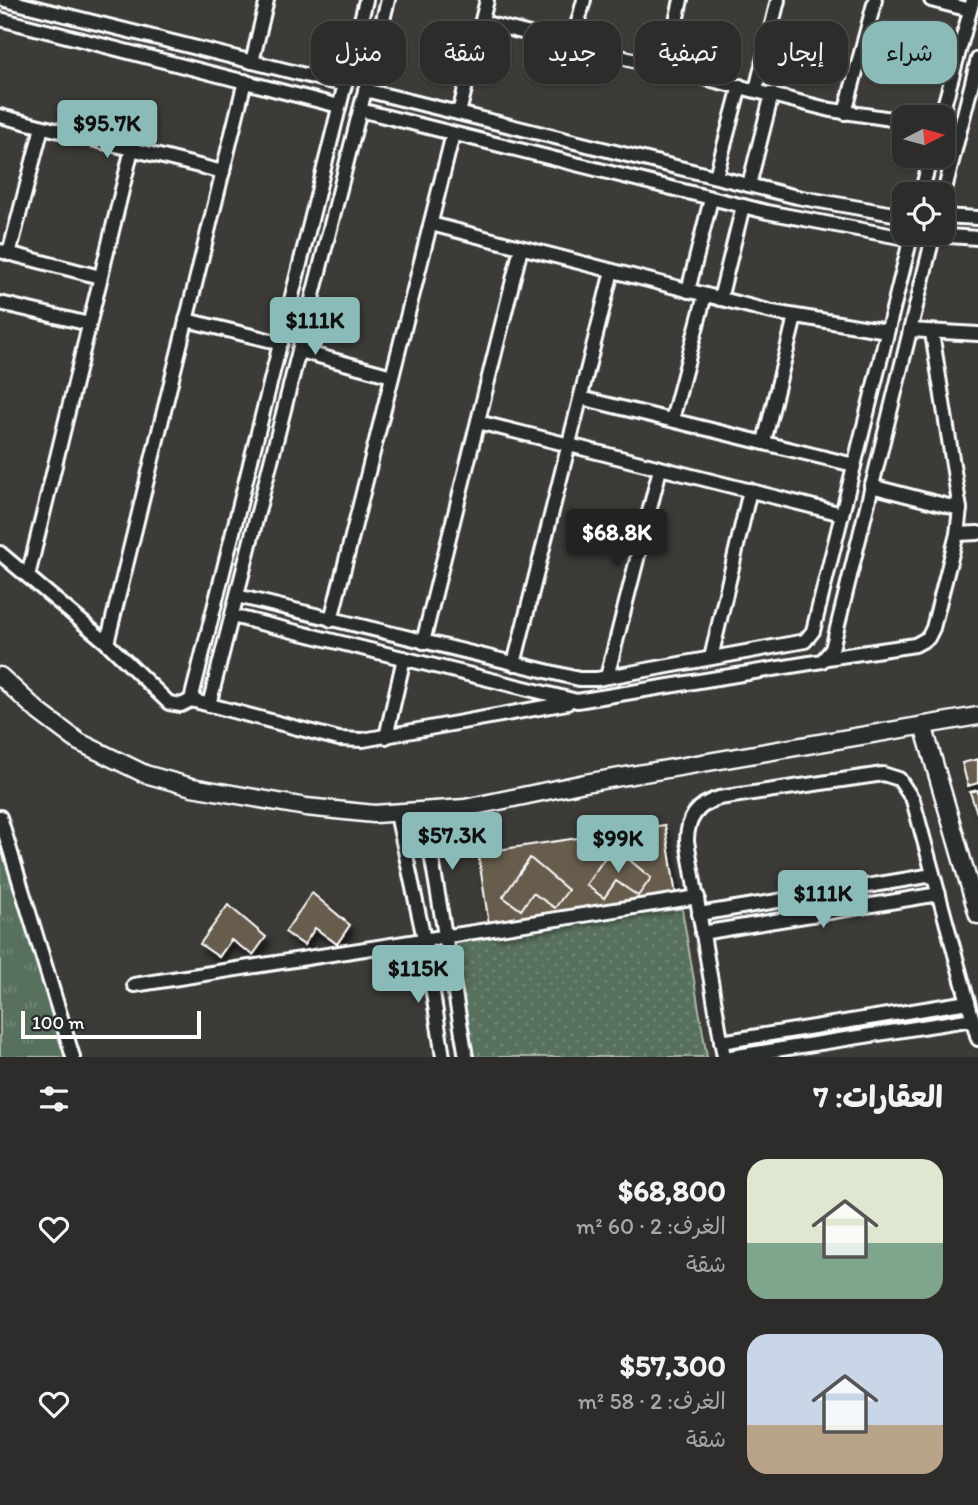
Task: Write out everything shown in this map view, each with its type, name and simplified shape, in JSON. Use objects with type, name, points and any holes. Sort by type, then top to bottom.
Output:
[{"type":"street","points":[[5,0],[345,85]]},
{"type":"street","points":[[252,62],[267,0]]},
{"type":"street","points":[[191,700],[366,0]]},
{"type":"street","points":[[209,705],[388,0]]},
{"type":"street","points":[[481,21],[487,0]]},
{"type":"street","points":[[578,21],[584,0]]},
{"type":"street","points":[[676,21],[681,0]]},
{"type":"street","points":[[756,90],[778,0]]},
{"type":"street","points":[[845,113],[875,0]]},
{"type":"street","points":[[931,0],[972,5],[944,105]]},
{"type":"street","points":[[0,19],[339,106]]},
{"type":"street","points":[[947,182],[978,59]]},
{"type":"street","points":[[107,643],[245,81]]},
{"type":"street","points":[[459,113],[466,84]]},
{"type":"street","points":[[732,84],[845,113],[892,119]]},
{"type":"street","points":[[716,176],[740,86]]},
{"type":"street","points":[[365,90],[820,203],[892,214]]},
{"type":"street","points":[[749,185],[772,94]]},
{"type":"street","points":[[360,110],[711,200],[892,233]]},
{"type":"street","points":[[0,116],[223,172]]},
{"type":"street","points":[[963,121],[978,123]]},
{"type":"street","points":[[42,127],[5,253],[100,277]]},
{"type":"street","points":[[331,620],[453,134]]},
{"type":"street","points":[[28,576],[132,149]]},
{"type":"street","points":[[688,291],[711,200]]},
{"type":"street","points":[[720,299],[743,206]]},
{"type":"street","points":[[955,217],[978,218]]},
{"type":"street","points":[[431,224],[794,317],[887,331]]},
{"type":"street","points":[[955,236],[978,238]]},
{"type":"street","points":[[237,596],[569,678],[607,677],[801,642],[813,631],[909,245]]},
{"type":"street","points":[[827,658],[832,649],[931,245]]},
{"type":"street","points":[[423,642],[521,248]]},
{"type":"street","points":[[514,664],[612,271]]},
{"type":"street","points":[[672,420],[705,295]]},
{"type":"street","points":[[0,303],[89,324]]},
{"type":"street","points":[[764,442],[794,317]]},
{"type":"street","points":[[186,320],[281,343]]},
{"type":"street","points":[[910,330],[978,334]]},
{"type":"street","points":[[0,553],[107,643],[164,701],[181,705],[191,700],[340,739],[386,737],[577,701],[817,663],[827,658],[915,646],[928,638],[957,534],[960,509],[932,333]]},
{"type":"street","points":[[300,351],[392,376]]},
{"type":"street","points":[[581,398],[854,465]]},
{"type":"street","points":[[478,422],[842,514]]},
{"type":"street","points":[[607,677],[660,469]]},
{"type":"street","points":[[871,486],[960,509]]},
{"type":"street","points":[[710,658],[750,490]]},
{"type":"street","points":[[957,534],[978,533]]},
{"type":"street","points":[[232,617],[404,658],[549,697],[577,701]]},
{"type":"street","points":[[386,737],[404,658]]},
{"type":"street","points":[[0,676],[39,712],[79,742],[145,774],[192,787],[306,807],[397,814],[424,813],[978,716]]},
{"type":"street","points":[[923,726],[978,915]]},
{"type":"street","points":[[724,1057],[687,831],[690,821],[701,806],[719,798],[874,775],[899,779],[910,792],[978,1039]]},
{"type":"street","points":[[424,813],[466,1057]]},
{"type":"street","points":[[397,814],[424,942],[443,1057]]},
{"type":"street","points":[[0,817],[73,1057]]},
{"type":"street","points":[[699,914],[933,875]]},
{"type":"street","points":[[702,933],[939,894]]},
{"type":"street","points":[[134,985],[424,942],[698,897]]},
{"type":"street","points":[[721,1042],[968,1002]]},
{"type":"street","points":[[732,1057],[973,1019]]},
{"type":"green space","points":[[0,821],[70,1057],[0,1057]]},
{"type":"green space","points":[[682,909],[707,1057],[467,1057],[447,937]]},
{"type":"building","points":[[978,759],[978,783],[968,786],[962,763]]},
{"type":"building","points":[[978,790],[978,812],[977,813],[970,792]]},
{"type":"building","points":[[665,825],[677,902],[490,931],[478,853]]},
{"type":"building","points":[[613,846],[651,878],[638,896],[616,881],[604,898],[586,885]]},
{"type":"building","points":[[530,858],[568,890],[555,908],[533,893],[521,910],[503,897]]},
{"type":"building","points":[[312,893],[350,925],[337,944],[315,928],[304,945],[285,932]]},
{"type":"building","points":[[228,905],[266,937],[253,955],[231,940],[219,957],[200,944]]}]
